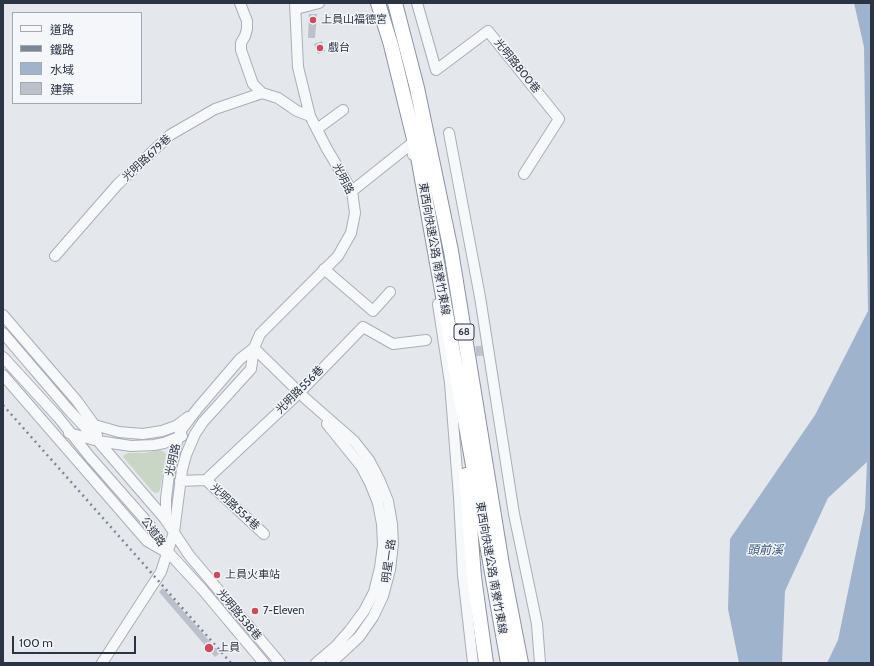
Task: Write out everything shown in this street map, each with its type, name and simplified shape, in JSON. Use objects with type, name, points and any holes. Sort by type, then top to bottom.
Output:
[{"type":"highway","name":"東西向快速公路 南寮竹東線","points":[[378,3],[391,45],[416,151],[508,663]]},
{"type":"highway","name":"東西向快速公路 南寮竹東線","points":[[394,3],[417,88],[451,251],[502,565],[522,663]]},
{"type":"highway","points":[[463,412],[473,570],[486,663]]},
{"type":"highway","points":[[482,628],[491,663]]},
{"type":"street","points":[[240,3],[247,21],[247,29],[241,43],[241,50],[253,84],[262,93],[278,98],[296,111],[310,116]]},
{"type":"street","points":[[295,6],[319,3]]},
{"type":"street","name":"光明路800巷","points":[[417,3],[436,70],[488,31],[559,119],[524,174]]},
{"type":"street","name":"光明路","points":[[102,663],[161,572],[168,552],[170,526],[182,470],[190,444],[195,434],[203,422],[251,369],[254,348],[260,334],[338,256],[351,233],[355,213],[352,191],[310,116],[298,66],[295,6]]},
{"type":"street","name":"光明路679巷","points":[[55,256],[118,184],[170,135],[215,109],[262,93]]},
{"type":"street","points":[[317,129],[343,110]]},
{"type":"street","points":[[449,133],[480,297],[514,514],[537,624],[540,663]]},
{"type":"street","points":[[352,191],[411,144],[450,383],[455,435],[463,575],[473,663]]},
{"type":"street","points":[[324,269],[373,311],[390,292]]},
{"type":"street","name":"公道路","points":[[3,315],[77,401],[95,426],[98,441]]},
{"type":"street","name":"光明路556巷","points":[[206,480],[303,395],[363,327],[393,344],[426,340]]},
{"type":"street","name":"公道路","points":[[3,333],[170,526]]},
{"type":"street","points":[[17,350],[27,342]]},
{"type":"street","name":"光明路","points":[[168,552],[170,526],[167,486],[178,438],[189,419],[198,408],[240,359],[254,348]]},
{"type":"street","name":"明星一路","points":[[254,348],[354,441],[369,460],[388,501],[392,524],[393,544],[390,570],[383,596],[359,637],[331,663]]},
{"type":"street","name":"公道路","points":[[3,357],[58,417],[70,433],[148,523],[168,552]]},
{"type":"street","name":"公道路","points":[[3,375],[147,541],[168,552]]},
{"type":"street","name":"明星一路","points":[[303,395],[360,466],[370,483],[378,503],[383,538],[380,568],[374,592],[364,611],[346,636],[316,663]]},
{"type":"street","name":"公道路","points":[[68,409],[95,426],[132,434],[153,433],[176,426],[198,408]]},
{"type":"street","points":[[48,426],[98,441],[131,446],[143,446],[164,443],[178,438],[190,432],[203,422]]},
{"type":"street","points":[[180,481],[206,480]]},
{"type":"street","name":"光明路554巷","points":[[206,480],[264,534]]},
{"type":"street","name":"光明路538巷","points":[[170,526],[189,555],[280,663]]},
{"type":"street","name":"光明路538巷","points":[[168,552],[202,589],[264,663]]},
{"type":"green space","points":[[159,450],[166,454],[160,489],[159,492],[156,493],[152,491],[123,456],[128,453],[144,453]]},
{"type":"water","name":"頭前溪","points":[[854,3],[871,3],[871,663],[827,663],[838,640],[865,509],[867,462],[828,498],[785,591],[782,663],[739,663],[728,609],[730,539],[815,415],[868,311],[864,47]]},
{"type":"building","points":[[309,14],[317,14],[315,38],[308,38]]},
{"type":"building","name":"戲台","points":[[322,41],[325,51],[318,54],[314,44]]},
{"type":"building","points":[[163,588],[220,653],[215,657],[159,592]]},
{"type":"tunnel","points":[[461,353],[488,350]]},
{"type":"railway","points":[[3,405],[231,663]]},
{"type":"place","name":"上員山福德宮","points":[[313,20]]},
{"type":"place","name":"戲台","points":[[320,48]]},
{"type":"place","name":"上員火車站","points":[[217,575]]},
{"type":"place","name":"7-Eleven","points":[[255,611]]},
{"type":"place","name":"上員","points":[[209,648]]}]
